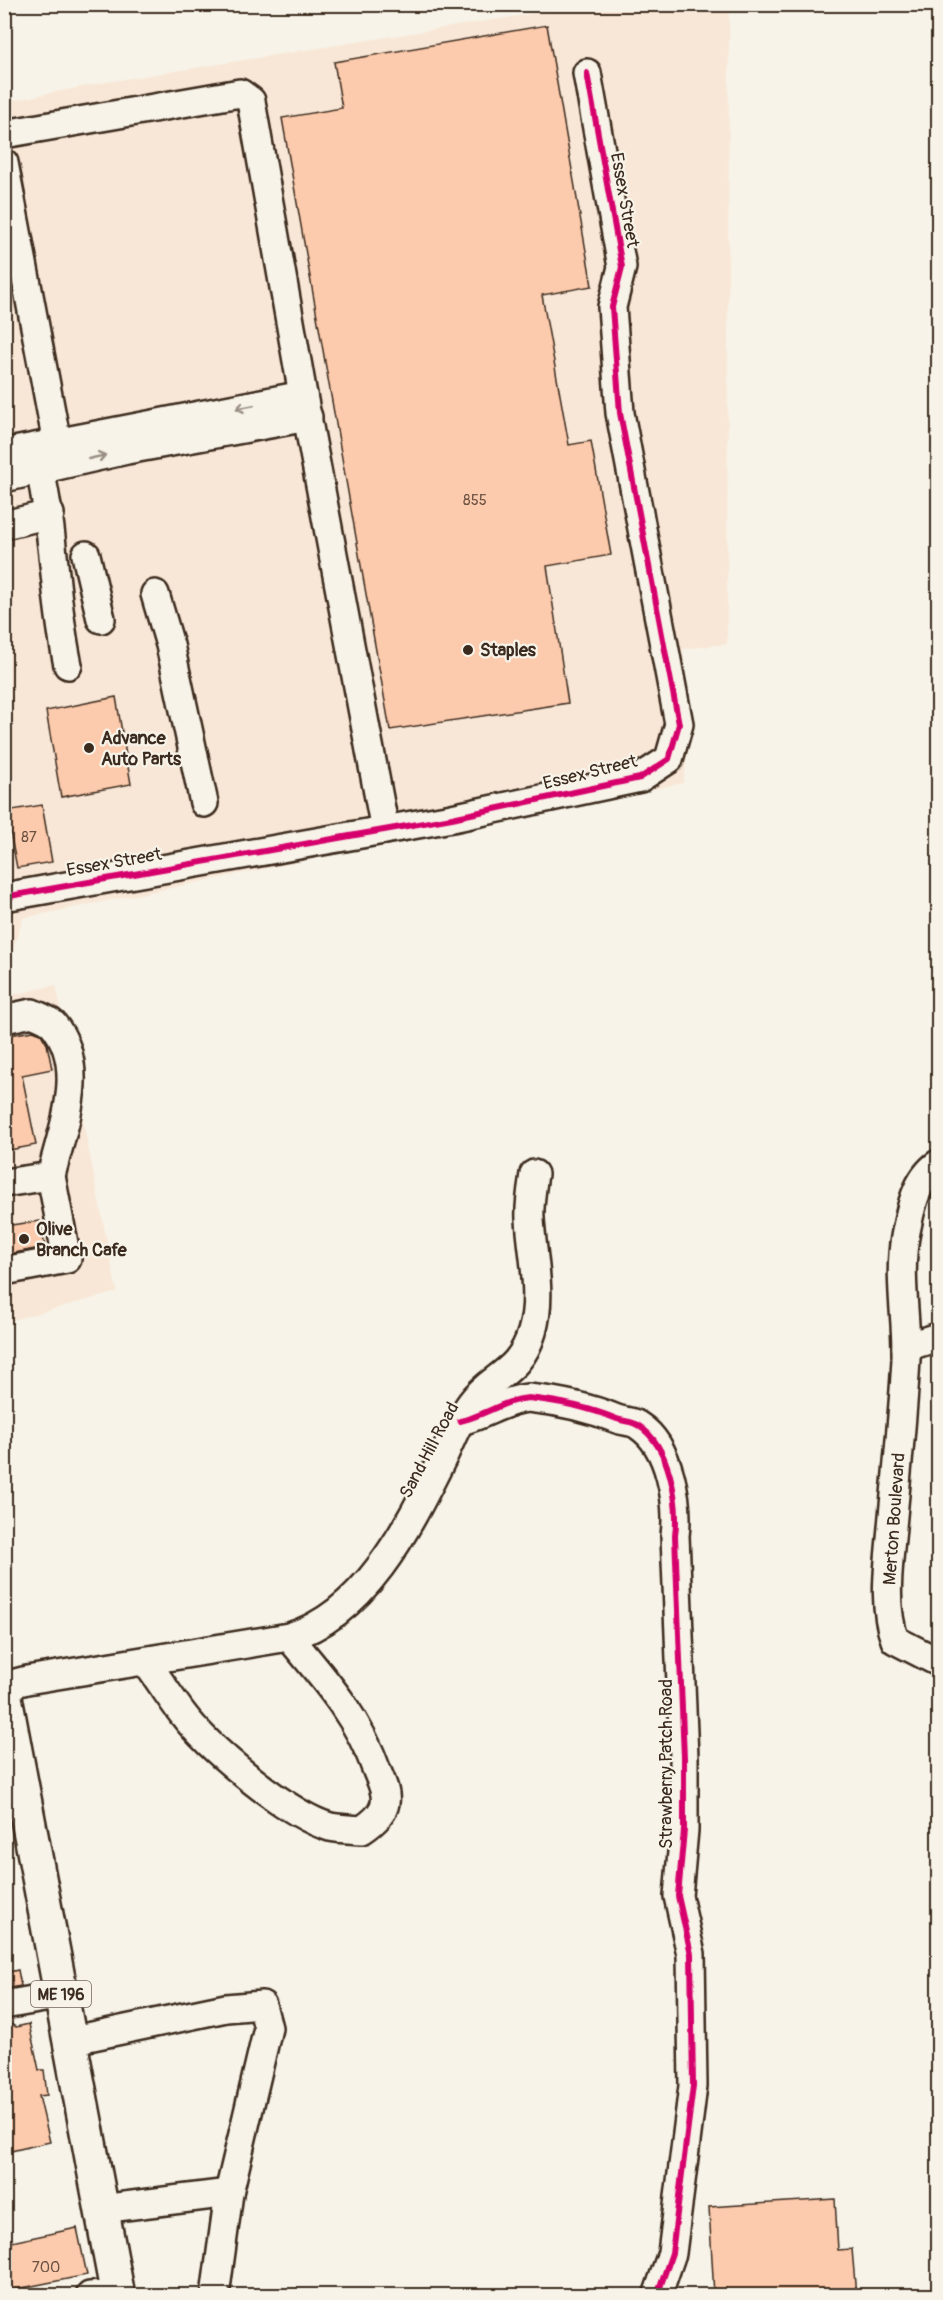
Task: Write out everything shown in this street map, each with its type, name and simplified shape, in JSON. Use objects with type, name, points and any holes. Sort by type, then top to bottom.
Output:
[{"type":"highway","name":"ME 196","points":[[4,1692],[101,2209],[108,2295]]},
{"type":"street","name":"Essex Street","points":[[4,897],[385,830],[640,778],[669,759],[679,724],[620,413],[612,307],[622,267],[587,73]]},
{"type":"street","points":[[4,134],[240,93],[251,101],[305,406],[385,830]]},
{"type":"street","points":[[4,163],[57,443]]},
{"type":"street","points":[[4,478],[40,470],[125,441],[305,406]]},
{"type":"street","points":[[4,453],[57,443],[125,441]]},
{"type":"street","points":[[40,470],[50,514],[60,627],[69,665]]},
{"type":"street","points":[[4,525],[50,514]]},
{"type":"street","points":[[86,555],[101,619]]},
{"type":"street","points":[[155,594],[170,645],[204,803]]},
{"type":"street","points":[[4,1019],[32,1013],[52,1023],[66,1048],[73,1085],[51,1176],[67,1259],[4,1271]]},
{"type":"street","name":"Merton Boulevard","points":[[939,1164],[926,1175],[917,1190],[905,1238],[902,1300],[906,1347],[888,1616],[895,1640],[939,1662]]},
{"type":"street","name":"Sand Hill Road","points":[[4,1686],[27,1680],[289,1637],[328,1619],[344,1607],[380,1567],[474,1399],[519,1360],[532,1332],[537,1284],[530,1219],[534,1174]]},
{"type":"street","points":[[4,1183],[51,1176]]},
{"type":"street","points":[[906,1347],[939,1337]]},
{"type":"street","name":"Strawberry Patch Road","points":[[460,1421],[478,1417],[516,1399],[542,1400],[604,1412],[640,1426],[654,1439],[662,1454],[672,1487],[677,1522],[675,1536],[684,1758],[684,1830],[678,1896],[691,1954],[693,2086],[672,2253],[657,2295]]},
{"type":"street","points":[[145,1661],[182,1713],[201,1735],[263,1788],[302,1815],[330,1827],[362,1830],[374,1821],[385,1804],[385,1791],[367,1742],[342,1700],[289,1637]]},
{"type":"street","points":[[4,2005],[61,1995]]},
{"type":"street","points":[[69,2041],[226,2008],[262,2005],[268,2028],[229,2193],[215,2295]]},
{"type":"street","points":[[101,2209],[229,2193]]},
{"type":"shaded area","points":[[587,5],[729,5],[727,644],[683,649],[690,739],[683,783],[23,918],[8,964],[5,964],[5,102],[107,82]]},
{"type":"shaded area","points":[[56,985],[117,1292],[5,1322],[4,997]]},
{"type":"building","points":[[547,25],[592,286],[542,295],[569,445],[591,441],[611,555],[547,566],[568,703],[390,730],[282,118],[342,108],[334,62]]},
{"type":"building","name":"Advance Auto Parts","points":[[116,697],[131,784],[61,797],[46,711]]},
{"type":"building","points":[[42,805],[52,862],[17,868],[6,811]]},
{"type":"building","points":[[33,1031],[41,1034],[47,1044],[52,1069],[22,1075],[36,1145],[4,1151],[4,1036]]},
{"type":"building","name":"Olive Branch Cafe","points":[[40,1221],[45,1247],[4,1255],[4,1226]]},
{"type":"building","points":[[18,1970],[21,1986],[4,1989],[4,1973]]},
{"type":"building","points":[[4,2021],[16,2027],[29,2024],[39,2070],[44,2070],[47,2095],[39,2096],[50,2142],[11,2151],[4,2124]]},
{"type":"building","points":[[835,2199],[838,2250],[852,2249],[856,2295],[714,2295],[709,2207]]},
{"type":"building","points":[[77,2228],[87,2275],[12,2290],[5,2259],[10,2258],[7,2243]]},
{"type":"cycle path","points":[[4,897],[452,818],[640,778],[669,759],[679,724],[620,413],[612,307],[622,267],[587,73]]},
{"type":"cycle path","points":[[460,1421],[519,1399],[528,1398],[585,1408],[634,1423],[650,1435],[658,1447],[665,1461],[674,1492],[684,1758],[684,1830],[678,1896],[691,1954],[693,2086],[672,2253],[657,2296]]},
{"type":"place","name":"Staples","points":[[468,650]]},
{"type":"place","name":"Advance Auto Parts","points":[[89,748]]},
{"type":"place","name":"Olive Branch Cafe","points":[[24,1239]]}]
